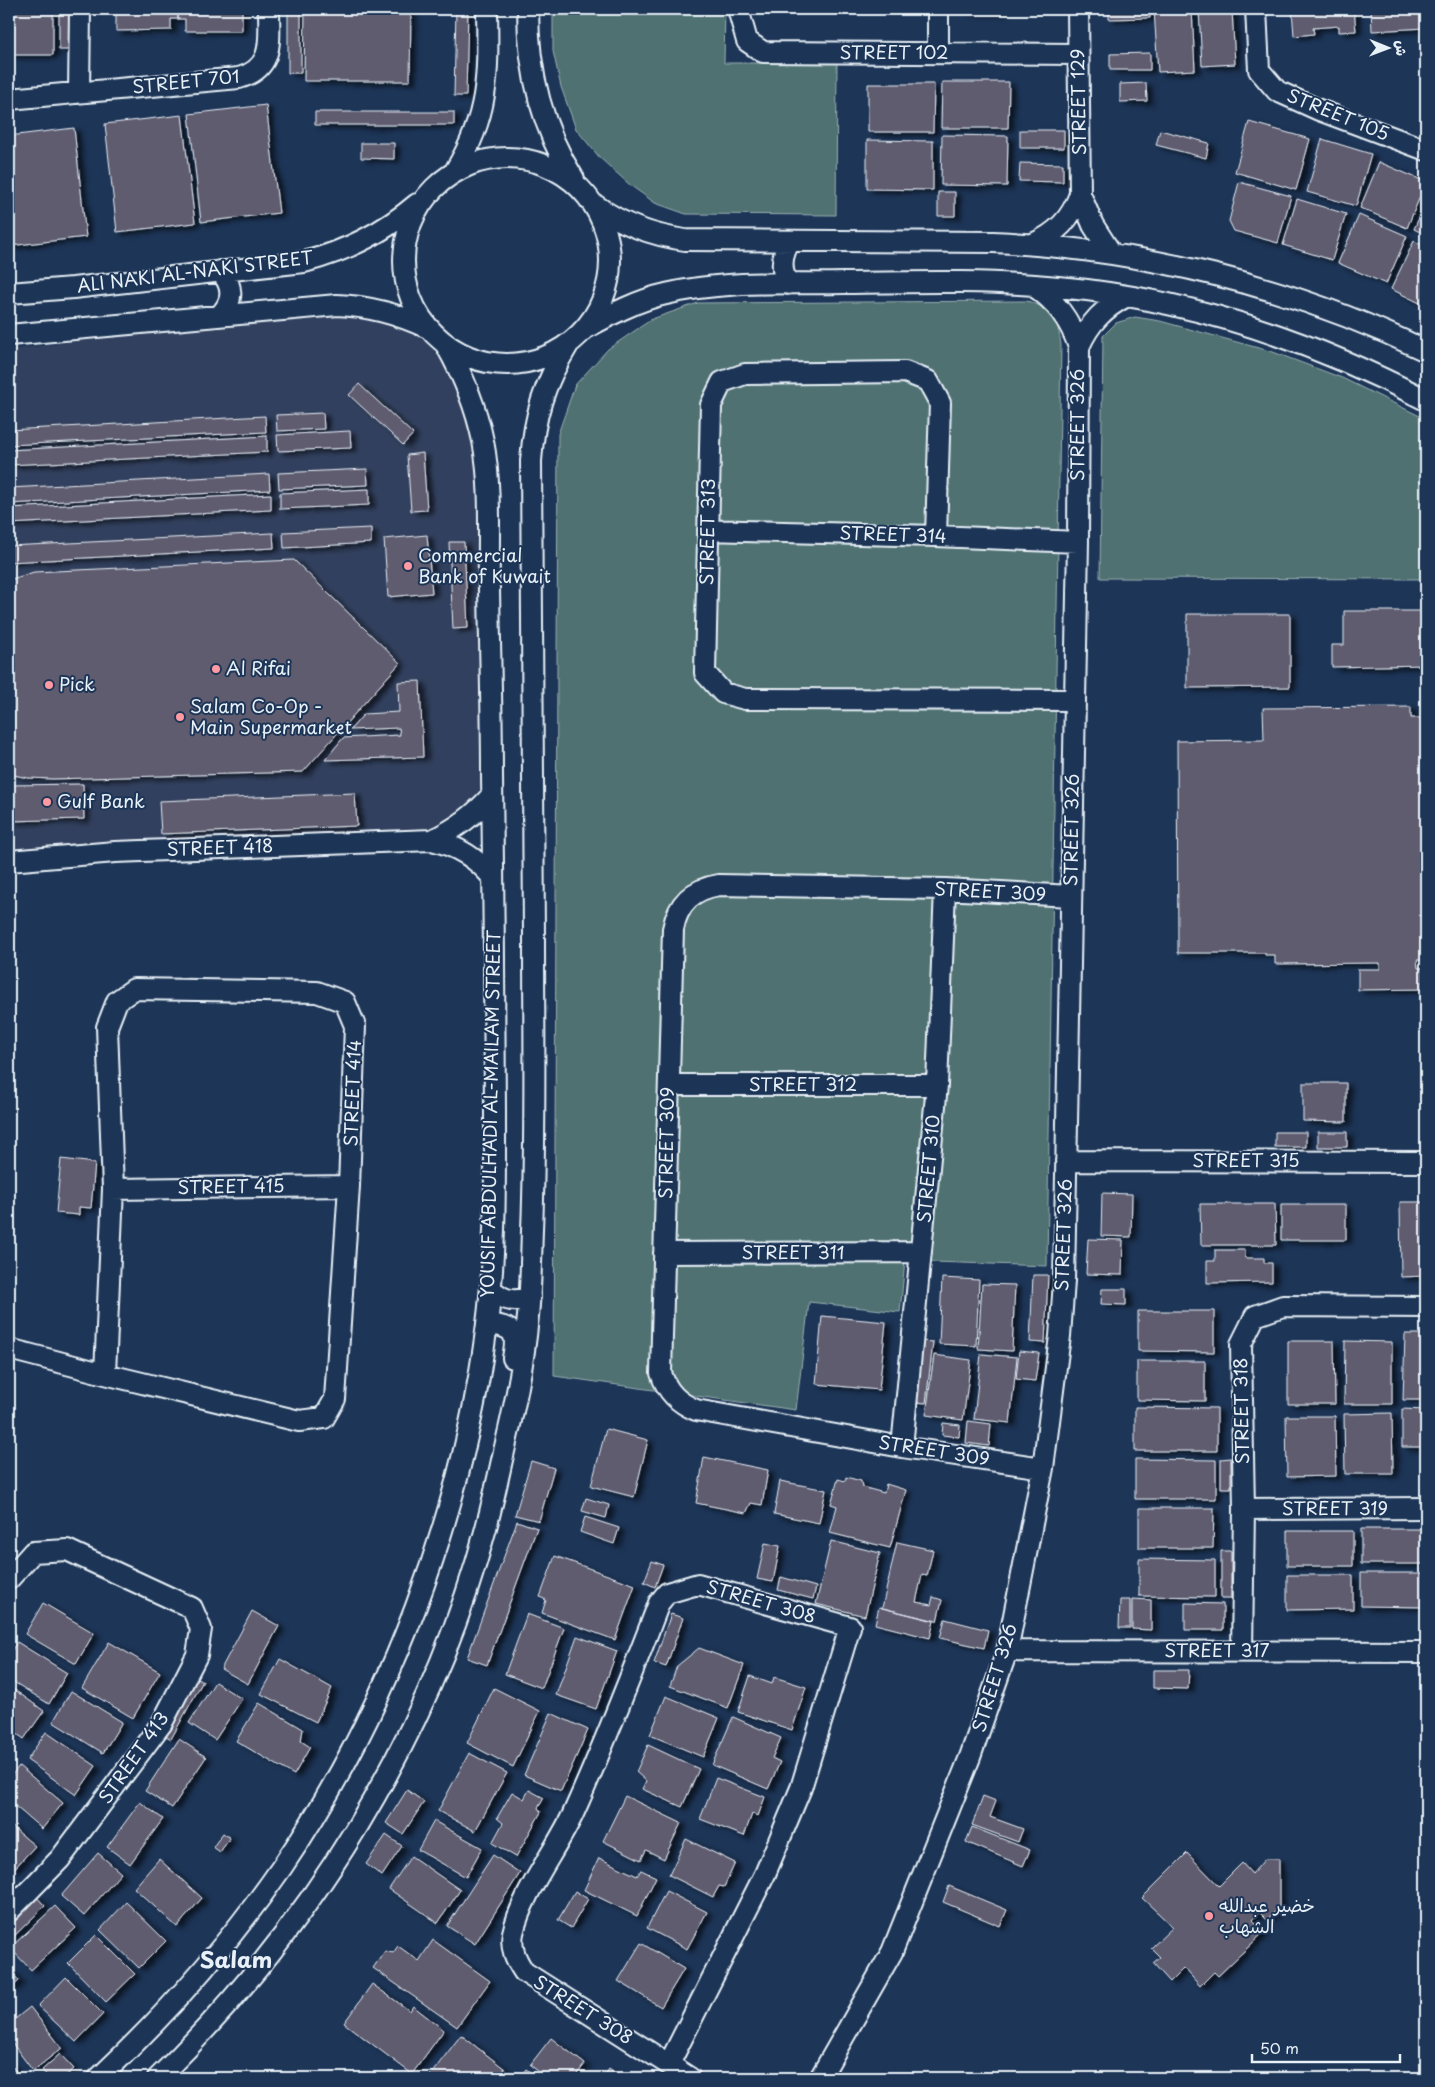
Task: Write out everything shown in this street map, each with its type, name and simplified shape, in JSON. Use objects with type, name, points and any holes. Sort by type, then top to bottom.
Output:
[{"type":"street","points":[[79,93],[80,9]]},
{"type":"street","name":"STREET 701","points":[[9,99],[248,76],[260,67],[266,58],[269,41],[269,9]]},
{"type":"street","points":[[455,170],[474,136],[485,98],[487,9]]},
{"type":"street","points":[[158,2078],[215,2020],[262,1964],[302,1911],[363,1817],[416,1714],[458,1613],[486,1528],[520,1376],[530,1297],[535,1160],[531,461],[533,436],[537,412],[548,381],[568,346],[586,328],[600,306],[609,281],[610,255],[606,229],[595,206],[578,185],[560,154],[542,113],[530,60],[528,9]]},
{"type":"street","name":"STREET 102","points":[[738,9],[748,41],[763,52],[1078,54]]},
{"type":"street","points":[[938,9],[938,53]]},
{"type":"street","name":"STREET 129","points":[[1078,9],[1080,194],[1093,225],[1111,253]]},
{"type":"street","name":"STREET 105","points":[[1256,9],[1259,70],[1277,91],[1318,110],[1426,150]]},
{"type":"street","points":[[455,170],[480,160],[506,156],[541,163],[557,170],[578,185]]},
{"type":"street","name":"ALI NAKI AL-NAKI STREET","points":[[9,293],[220,272],[304,262],[330,255],[356,245],[381,232],[403,216],[455,170]]},
{"type":"street","name":"STREET 129","points":[[1033,244],[1054,233],[1063,225],[1070,216],[1080,194]]},
{"type":"street","points":[[424,197],[412,218],[405,240],[403,263],[406,286],[412,301],[428,328],[446,345],[469,358],[494,364],[520,364],[545,358],[568,346]]},
{"type":"street","points":[[595,206],[627,225],[664,237],[706,241],[953,241],[1033,244],[1111,253],[1189,268],[1284,295],[1327,310],[1426,351]]},
{"type":"street","points":[[788,284],[782,269],[782,261],[783,254],[790,241]]},
{"type":"street","points":[[219,316],[228,306],[231,292],[230,284],[220,272]]},
{"type":"street","points":[[586,328],[637,303],[673,292],[715,285],[975,282],[1058,287],[1127,296],[1192,310],[1284,338],[1359,368],[1426,400]]},
{"type":"street","name":"STREET 326","points":[[820,2078],[892,1952],[970,1757],[1007,1651],[1043,1468],[1060,1326],[1064,1281],[1078,542],[1079,347],[1063,313],[1054,302],[1032,285]]},
{"type":"street","name":"STREET 326","points":[[1079,347],[1086,330],[1097,316],[1127,296]]},
{"type":"street","points":[[9,335],[320,305],[353,305],[389,312],[428,328]]},
{"type":"street","name":"YOUSIF ABDULHADI AL-MAILAM STREET","points":[[99,2078],[188,1987],[252,1909],[310,1824],[362,1730],[406,1631],[443,1528],[467,1441],[491,1288],[495,1141],[487,465],[476,413],[458,367],[446,345]]},
{"type":"street","name":"STREET 313","points":[[936,536],[940,402],[928,381],[904,372],[745,374],[722,382],[711,405],[706,673],[723,693],[745,699],[1075,700]]},
{"type":"street","name":"STREET 314","points":[[708,530],[1078,542]]},
{"type":"street","name":"STREET 418","points":[[432,840],[446,834],[471,817],[492,795]]},
{"type":"street","name":"STREET 418","points":[[9,861],[115,852],[432,840],[455,847],[466,853],[486,868],[493,878]]},
{"type":"street","name":"STREET 309","points":[[1043,1468],[902,1447],[696,1410],[680,1402],[668,1390],[661,1373],[673,929],[680,907],[697,891],[719,884],[945,889],[1071,896]]},
{"type":"street","name":"STREET 310","points":[[902,1447],[937,1085],[945,889]]},
{"type":"street","name":"STREET 414","points":[[9,1349],[105,1374],[299,1421],[324,1418],[335,1399],[349,1186],[355,1026],[345,1002],[317,992],[134,989],[117,1001],[107,1027],[114,1189],[105,1374]]},
{"type":"street","name":"STREET 312","points":[[669,1085],[937,1085]]},
{"type":"street","name":"STREET 315","points":[[1066,1161],[1426,1162]]},
{"type":"street","name":"STREET 415","points":[[114,1189],[349,1186]]},
{"type":"street","name":"STREET 311","points":[[664,1253],[921,1252]]},
{"type":"street","points":[[491,1288],[496,1294],[508,1300],[515,1301],[530,1297]]},
{"type":"street","name":"STREET 318","points":[[1242,1651],[1244,1509],[1241,1344],[1255,1316],[1283,1306],[1426,1307]]},
{"type":"street","points":[[486,1528],[492,1476],[515,1343],[512,1332],[508,1328],[487,1323]]},
{"type":"street","name":"STREET 319","points":[[1244,1509],[1426,1508]]},
{"type":"street","name":"STREET 413","points":[[9,1580],[33,1552],[67,1550],[192,1608],[201,1629],[197,1654],[162,1723],[60,1859],[9,1911]]},
{"type":"street","name":"STREET 308","points":[[670,2064],[765,1874],[797,1797],[850,1627],[698,1584],[667,1592],[659,1603],[623,1698],[572,1816],[524,1904],[512,1936],[514,1956],[524,1972],[690,2078]]},
{"type":"street","name":"STREET 317","points":[[1007,1651],[1426,1652]]},
{"type":"shaded area","points":[[342,307],[392,319],[431,346],[455,382],[468,417],[475,450],[477,515],[480,784],[478,798],[439,829],[389,830],[9,860],[9,350]]},
{"type":"green space","points":[[553,9],[725,9],[724,63],[837,63],[836,215],[686,214],[655,203],[630,185],[600,158],[576,129],[561,87],[553,51]]},
{"type":"green space","points":[[1027,301],[1043,308],[1053,317],[1058,329],[1061,345],[1047,1266],[905,1261],[900,1312],[809,1302],[796,1410],[554,1376],[558,434],[575,385],[608,349],[652,319],[698,303]]},
{"type":"green space","points":[[1135,317],[1160,321],[1273,352],[1342,378],[1426,419],[1426,579],[1100,578],[1103,336],[1116,323]]},
{"type":"building","points":[[9,9],[53,9],[53,55],[9,55]]},
{"type":"building","points":[[59,9],[70,9],[70,50],[59,50]]},
{"type":"building","points":[[116,9],[178,9],[178,19],[171,19],[171,30],[116,31]]},
{"type":"building","points":[[178,9],[242,9],[242,31],[185,31],[185,19],[178,19]]},
{"type":"building","points":[[288,9],[301,9],[301,73],[288,73]]},
{"type":"building","points":[[305,9],[411,9],[410,81],[304,81]]},
{"type":"building","points":[[456,9],[468,9],[466,96],[454,96]]},
{"type":"building","points":[[967,9],[1001,9],[1001,12],[967,12]]},
{"type":"building","points":[[1109,9],[1150,9],[1150,18],[1109,19]]},
{"type":"building","points":[[1154,9],[1192,9],[1195,70],[1158,72]]},
{"type":"building","points":[[1199,9],[1232,9],[1235,64],[1202,66]]},
{"type":"building","points":[[1292,9],[1354,9],[1356,31],[1339,32],[1339,26],[1313,28],[1314,34],[1294,36]]},
{"type":"building","points":[[1371,9],[1425,9],[1426,28],[1372,31]]},
{"type":"building","points":[[1150,53],[1150,70],[1110,70],[1110,54]]},
{"type":"building","points":[[942,82],[1009,82],[1008,128],[941,128]]},
{"type":"building","points":[[1146,83],[1147,101],[1120,102],[1120,84]]},
{"type":"building","points":[[868,84],[934,84],[933,132],[868,132]]},
{"type":"building","points":[[266,105],[279,213],[201,222],[189,114]]},
{"type":"building","points":[[315,112],[454,112],[454,125],[315,125]]},
{"type":"building","points":[[182,115],[195,223],[117,232],[105,124]]},
{"type":"building","points":[[1249,122],[1310,139],[1296,190],[1235,172]]},
{"type":"building","points":[[74,128],[86,237],[9,246],[9,136]]},
{"type":"building","points":[[1020,130],[1064,130],[1064,148],[1020,148]]},
{"type":"building","points":[[1160,130],[1209,143],[1206,158],[1156,145]]},
{"type":"building","points":[[942,135],[1008,136],[1007,186],[941,185]]},
{"type":"building","points":[[1322,139],[1371,154],[1356,206],[1307,192]]},
{"type":"building","points":[[867,140],[933,141],[933,190],[867,189]]},
{"type":"building","points":[[361,143],[394,143],[394,159],[361,158]]},
{"type":"building","points":[[1379,162],[1426,182],[1407,228],[1360,208]]},
{"type":"building","points":[[1020,163],[1063,164],[1063,182],[1019,181]]},
{"type":"building","points":[[1239,182],[1291,196],[1278,243],[1234,231],[1229,221]]},
{"type":"building","points":[[938,192],[955,192],[955,216],[938,216]]},
{"type":"building","points":[[1297,199],[1346,214],[1332,260],[1283,245]]},
{"type":"building","points":[[1426,203],[1426,235],[1414,229]]},
{"type":"building","points":[[1359,215],[1407,236],[1386,284],[1338,263]]},
{"type":"building","points":[[1414,241],[1426,247],[1426,306],[1391,289]]},
{"type":"building","points":[[359,384],[413,434],[403,445],[349,395]]},
{"type":"building","points":[[323,413],[324,429],[277,431],[276,415]]},
{"type":"building","points":[[265,416],[266,432],[9,445],[9,430]]},
{"type":"building","points":[[350,431],[351,448],[278,451],[277,435]]},
{"type":"building","points":[[267,436],[267,452],[9,465],[9,450]]},
{"type":"building","points":[[423,453],[427,510],[411,511],[407,455]]},
{"type":"building","points":[[367,469],[368,485],[279,489],[278,473]]},
{"type":"building","points":[[269,474],[270,490],[9,504],[9,488]]},
{"type":"building","points":[[369,489],[369,505],[280,509],[280,493]]},
{"type":"building","points":[[271,494],[271,510],[9,524],[9,508]]},
{"type":"building","points":[[371,528],[371,543],[284,548],[283,532]]},
{"type":"building","points":[[273,533],[274,548],[9,562],[9,546]]},
{"type":"building","name":"Commercial Bank of Kuwait","points":[[427,535],[432,593],[388,597],[384,539]]},
{"type":"building","points":[[449,542],[464,542],[468,628],[453,629]]},
{"type":"building","name":"Salam Co-Op - Main Supermarket","points":[[294,560],[400,663],[303,772],[53,779],[28,778],[9,774],[9,580],[34,572]]},
{"type":"building","points":[[1344,611],[1426,611],[1426,665],[1332,667],[1332,645],[1344,645]]},
{"type":"building","points":[[1187,614],[1290,614],[1290,687],[1187,688]]},
{"type":"building","points":[[420,681],[423,757],[325,760],[343,738],[400,735],[399,728],[350,730],[364,714],[399,712],[398,682]]},
{"type":"building","points":[[1411,707],[1411,718],[1426,718],[1426,960],[1417,960],[1418,968],[1426,968],[1426,989],[1358,990],[1358,969],[1380,969],[1380,963],[1275,964],[1275,955],[1265,955],[1265,953],[1178,953],[1177,741],[1264,740],[1263,708]]},
{"type":"building","name":"Gulf Bank","points":[[83,784],[84,819],[11,821],[10,785]]},
{"type":"building","points":[[355,793],[357,826],[161,834],[159,801]]},
{"type":"building","points":[[1303,1083],[1346,1083],[1346,1122],[1303,1121]]},
{"type":"building","points":[[1275,1132],[1306,1132],[1306,1147],[1275,1147]]},
{"type":"building","points":[[1318,1132],[1347,1132],[1347,1147],[1318,1147]]},
{"type":"building","points":[[61,1159],[95,1163],[91,1208],[79,1207],[79,1215],[56,1213]]},
{"type":"building","points":[[1102,1193],[1132,1194],[1131,1237],[1101,1236]]},
{"type":"building","points":[[1400,1202],[1426,1202],[1426,1276],[1401,1277]]},
{"type":"building","points":[[1200,1204],[1275,1204],[1276,1245],[1201,1245]]},
{"type":"building","points":[[1281,1205],[1346,1205],[1346,1240],[1281,1240]]},
{"type":"building","points":[[1088,1239],[1123,1240],[1122,1275],[1086,1274]]},
{"type":"building","points":[[1215,1250],[1245,1250],[1245,1258],[1264,1258],[1264,1263],[1272,1263],[1272,1282],[1207,1283],[1207,1261],[1215,1261]]},
{"type":"building","points":[[1033,1275],[1048,1275],[1045,1343],[1030,1342]]},
{"type":"building","points":[[942,1278],[979,1280],[976,1346],[939,1344]]},
{"type":"building","points":[[982,1284],[1015,1285],[1012,1351],[978,1349]]},
{"type":"building","points":[[1102,1289],[1126,1289],[1126,1305],[1101,1304]]},
{"type":"building","points":[[1138,1311],[1214,1311],[1214,1352],[1138,1351]]},
{"type":"building","points":[[822,1316],[886,1322],[879,1390],[816,1384]]},
{"type":"building","points":[[1405,1334],[1426,1334],[1426,1400],[1403,1400]]},
{"type":"building","points":[[921,1341],[933,1342],[926,1403],[915,1402]]},
{"type":"building","points":[[1288,1341],[1334,1341],[1335,1404],[1288,1404]]},
{"type":"building","points":[[1345,1341],[1392,1342],[1392,1404],[1344,1404]]},
{"type":"building","points":[[1019,1351],[1039,1353],[1035,1381],[1016,1379]]},
{"type":"building","points":[[981,1354],[1017,1357],[1010,1423],[974,1419]]},
{"type":"building","points":[[934,1355],[971,1360],[963,1420],[926,1415]]},
{"type":"building","points":[[1137,1361],[1205,1361],[1205,1401],[1137,1400]]},
{"type":"building","points":[[1135,1407],[1217,1408],[1217,1451],[1135,1451]]},
{"type":"building","points":[[1402,1409],[1426,1410],[1426,1447],[1402,1447]]},
{"type":"building","points":[[1392,1413],[1393,1474],[1345,1474],[1344,1414]]},
{"type":"building","points":[[1286,1416],[1335,1416],[1336,1476],[1287,1477]]},
{"type":"building","points":[[968,1421],[991,1424],[989,1446],[966,1443]]},
{"type":"building","points":[[943,1423],[960,1425],[959,1437],[942,1435]]},
{"type":"building","points":[[606,1429],[648,1440],[634,1497],[591,1486]]},
{"type":"building","points":[[704,1457],[768,1470],[762,1505],[751,1503],[746,1513],[696,1503]]},
{"type":"building","points":[[1231,1458],[1231,1488],[1221,1488],[1221,1459]]},
{"type":"building","points":[[1135,1459],[1216,1460],[1216,1499],[1135,1499]]},
{"type":"building","points":[[531,1461],[554,1468],[539,1521],[515,1515]]},
{"type":"building","points":[[846,1477],[861,1481],[862,1487],[884,1493],[886,1484],[906,1490],[890,1548],[830,1533],[837,1506],[831,1504],[838,1479],[845,1481]]},
{"type":"building","points":[[780,1481],[826,1490],[819,1523],[774,1514]]},
{"type":"building","points":[[586,1498],[609,1505],[606,1518],[582,1511]]},
{"type":"building","points":[[1139,1508],[1214,1508],[1213,1548],[1139,1548]]},
{"type":"building","points":[[585,1517],[619,1528],[614,1544],[580,1532]]},
{"type":"building","points":[[517,1521],[537,1528],[487,1665],[467,1658]]},
{"type":"building","points":[[1361,1529],[1426,1529],[1426,1564],[1361,1564]]},
{"type":"building","points":[[1287,1531],[1353,1531],[1353,1566],[1287,1566]]},
{"type":"building","points":[[831,1541],[880,1553],[865,1616],[816,1604]]},
{"type":"building","points":[[897,1542],[933,1550],[927,1576],[922,1575],[916,1602],[931,1605],[933,1597],[942,1600],[937,1621],[882,1608]]},
{"type":"building","points":[[765,1543],[780,1546],[773,1582],[757,1579]]},
{"type":"building","points":[[1221,1551],[1231,1551],[1231,1599],[1221,1599]]},
{"type":"building","points":[[555,1556],[635,1585],[615,1640],[542,1613],[546,1600],[540,1597]]},
{"type":"building","points":[[1139,1559],[1215,1560],[1215,1597],[1139,1596]]},
{"type":"building","points":[[652,1561],[663,1565],[655,1587],[644,1582]]},
{"type":"building","points":[[1361,1573],[1425,1573],[1425,1607],[1361,1606]]},
{"type":"building","points":[[1287,1575],[1353,1575],[1353,1609],[1287,1610]]},
{"type":"building","points":[[781,1577],[816,1587],[813,1599],[778,1590]]},
{"type":"building","points":[[1132,1599],[1151,1600],[1151,1630],[1132,1629]]},
{"type":"building","points":[[1120,1600],[1130,1600],[1130,1628],[1119,1628]]},
{"type":"building","points":[[43,1603],[94,1633],[76,1664],[25,1634]]},
{"type":"building","points":[[1185,1603],[1223,1604],[1223,1630],[1185,1630]]},
{"type":"building","points":[[879,1607],[934,1621],[930,1638],[875,1624]]},
{"type":"building","points":[[252,1611],[279,1626],[248,1684],[221,1669]]},
{"type":"building","points":[[527,1614],[564,1628],[542,1688],[505,1674]]},
{"type":"building","points":[[671,1614],[683,1618],[666,1667],[654,1663]]},
{"type":"building","points":[[945,1619],[988,1630],[984,1648],[940,1638]]},
{"type":"building","points":[[577,1636],[617,1651],[596,1709],[556,1695]]},
{"type":"building","points":[[17,1642],[67,1673],[49,1704],[9,1679],[9,1655]]},
{"type":"building","points":[[109,1642],[160,1672],[133,1718],[82,1688]]},
{"type":"building","points":[[699,1648],[744,1665],[728,1708],[670,1686],[677,1666]]},
{"type":"building","points":[[280,1659],[332,1688],[316,1722],[261,1694]]},
{"type":"building","points":[[1153,1670],[1189,1670],[1188,1689],[1153,1688]]},
{"type":"building","points":[[194,1676],[203,1681],[171,1739],[161,1733]]},
{"type":"building","points":[[750,1676],[772,1684],[774,1677],[806,1687],[792,1730],[738,1712]]},
{"type":"building","points":[[215,1682],[242,1699],[215,1740],[189,1723]]},
{"type":"building","points":[[9,1686],[44,1711],[24,1739],[9,1728]]},
{"type":"building","points":[[494,1688],[540,1711],[513,1767],[467,1743]]},
{"type":"building","points":[[71,1691],[122,1722],[103,1753],[53,1722]]},
{"type":"building","points":[[666,1696],[719,1718],[703,1757],[650,1735]]},
{"type":"building","points":[[259,1703],[303,1729],[301,1741],[310,1747],[294,1775],[236,1741]]},
{"type":"building","points":[[551,1713],[588,1730],[561,1791],[524,1775]]},
{"type":"building","points":[[733,1717],[781,1738],[772,1758],[780,1762],[768,1789],[712,1765]]},
{"type":"building","points":[[46,1732],[96,1766],[76,1795],[27,1760]]},
{"type":"building","points":[[179,1739],[206,1757],[172,1808],[145,1791]]},
{"type":"building","points":[[648,1745],[699,1769],[682,1807],[642,1789],[646,1781],[636,1772]]},
{"type":"building","points":[[469,1753],[507,1773],[475,1831],[438,1811]]},
{"type":"building","points":[[19,1766],[63,1803],[42,1829],[9,1801],[9,1779]]},
{"type":"building","points":[[716,1778],[765,1797],[758,1816],[752,1814],[744,1836],[700,1819]]},
{"type":"building","points":[[407,1790],[424,1802],[403,1834],[386,1823]]},
{"type":"building","points":[[529,1790],[544,1798],[538,1808],[541,1812],[516,1857],[492,1843],[503,1823],[497,1818],[512,1792],[524,1799]]},
{"type":"building","points":[[625,1796],[681,1823],[664,1859],[646,1850],[641,1860],[603,1841]]},
{"type":"building","points":[[983,1796],[996,1801],[990,1817],[1023,1829],[1018,1842],[972,1825]]},
{"type":"building","points":[[140,1802],[163,1819],[130,1864],[107,1847]]},
{"type":"building","points":[[434,1821],[482,1848],[466,1877],[418,1850]]},
{"type":"building","points":[[9,1824],[35,1846],[14,1869],[9,1865]]},
{"type":"building","points":[[972,1827],[1030,1850],[1023,1866],[966,1842]]},
{"type":"building","points":[[223,1833],[230,1838],[220,1852],[213,1847]]},
{"type":"building","points":[[386,1835],[402,1846],[382,1876],[366,1864]]},
{"type":"building","points":[[686,1839],[735,1863],[724,1887],[719,1886],[713,1897],[669,1875]]},
{"type":"building","points":[[98,1853],[121,1873],[84,1916],[61,1896]]},
{"type":"building","name":"خضير عبدالله الشهاب","points":[[1187,1853],[1219,1886],[1242,1863],[1252,1874],[1265,1859],[1279,1859],[1279,1907],[1267,1920],[1260,1913],[1253,1920],[1264,1932],[1218,1976],[1214,1972],[1200,1986],[1184,1968],[1170,1982],[1153,1963],[1160,1957],[1151,1948],[1173,1927],[1142,1898]]},
{"type":"building","points":[[493,1855],[520,1873],[475,1944],[447,1926]]},
{"type":"building","points":[[411,1856],[460,1890],[438,1923],[389,1889]]},
{"type":"building","points":[[599,1858],[637,1876],[641,1870],[656,1877],[637,1916],[584,1890]]},
{"type":"building","points":[[159,1859],[202,1898],[177,1927],[134,1888]]},
{"type":"building","points":[[949,1886],[1007,1910],[1000,1926],[943,1902]]},
{"type":"building","points":[[575,1891],[588,1899],[571,1928],[558,1920]]},
{"type":"building","points":[[666,1891],[707,1912],[687,1949],[647,1928]]},
{"type":"building","points":[[35,1895],[45,1906],[9,1941],[9,1921]]},
{"type":"building","points":[[126,1902],[166,1941],[139,1968],[100,1930]]},
{"type":"building","points":[[55,1906],[76,1928],[31,1970],[10,1948]]},
{"type":"building","points":[[96,1935],[135,1974],[106,2002],[68,1963]]},
{"type":"building","points":[[433,1940],[490,1981],[457,2027],[373,1968],[385,1951],[393,1953],[398,1946],[419,1961]]},
{"type":"building","points":[[641,1943],[684,1969],[661,2007],[618,1981]]},
{"type":"building","points":[[9,1969],[19,1981],[9,1990]]},
{"type":"building","points":[[66,1977],[103,2014],[76,2042],[38,2006]]},
{"type":"building","points":[[372,1984],[410,2011],[413,2006],[444,2030],[412,2074],[344,2023]]},
{"type":"building","points":[[30,2007],[62,2048],[33,2071],[9,2039],[9,2024]]},
{"type":"building","points":[[461,2035],[505,2069],[498,2078],[428,2078]]},
{"type":"building","points":[[551,2038],[585,2064],[574,2078],[547,2078],[530,2065]]},
{"type":"building","points":[[60,2054],[74,2069],[63,2078],[49,2078],[42,2070]]},
{"type":"building","points":[[9,2062],[21,2078],[9,2078]]},
{"type":"building","points":[[526,2069],[538,2078],[519,2078]]},
{"type":"building","points":[[609,2069],[621,2078],[603,2078]]},
{"type":"place","name":"Commercial Bank of Kuwait","points":[[408,566]]},
{"type":"place","name":"Al Rifai","points":[[216,669]]},
{"type":"place","name":"Pick","points":[[49,685]]},
{"type":"place","name":"Salam Co-Op - Main Supermarket","points":[[180,717]]},
{"type":"place","name":"Gulf Bank","points":[[47,802]]},
{"type":"place","name":"خضير عبدالله الشهاب","points":[[1209,1916]]},
{"type":"district","name":"Salam","points":[[236,1960]]}]
